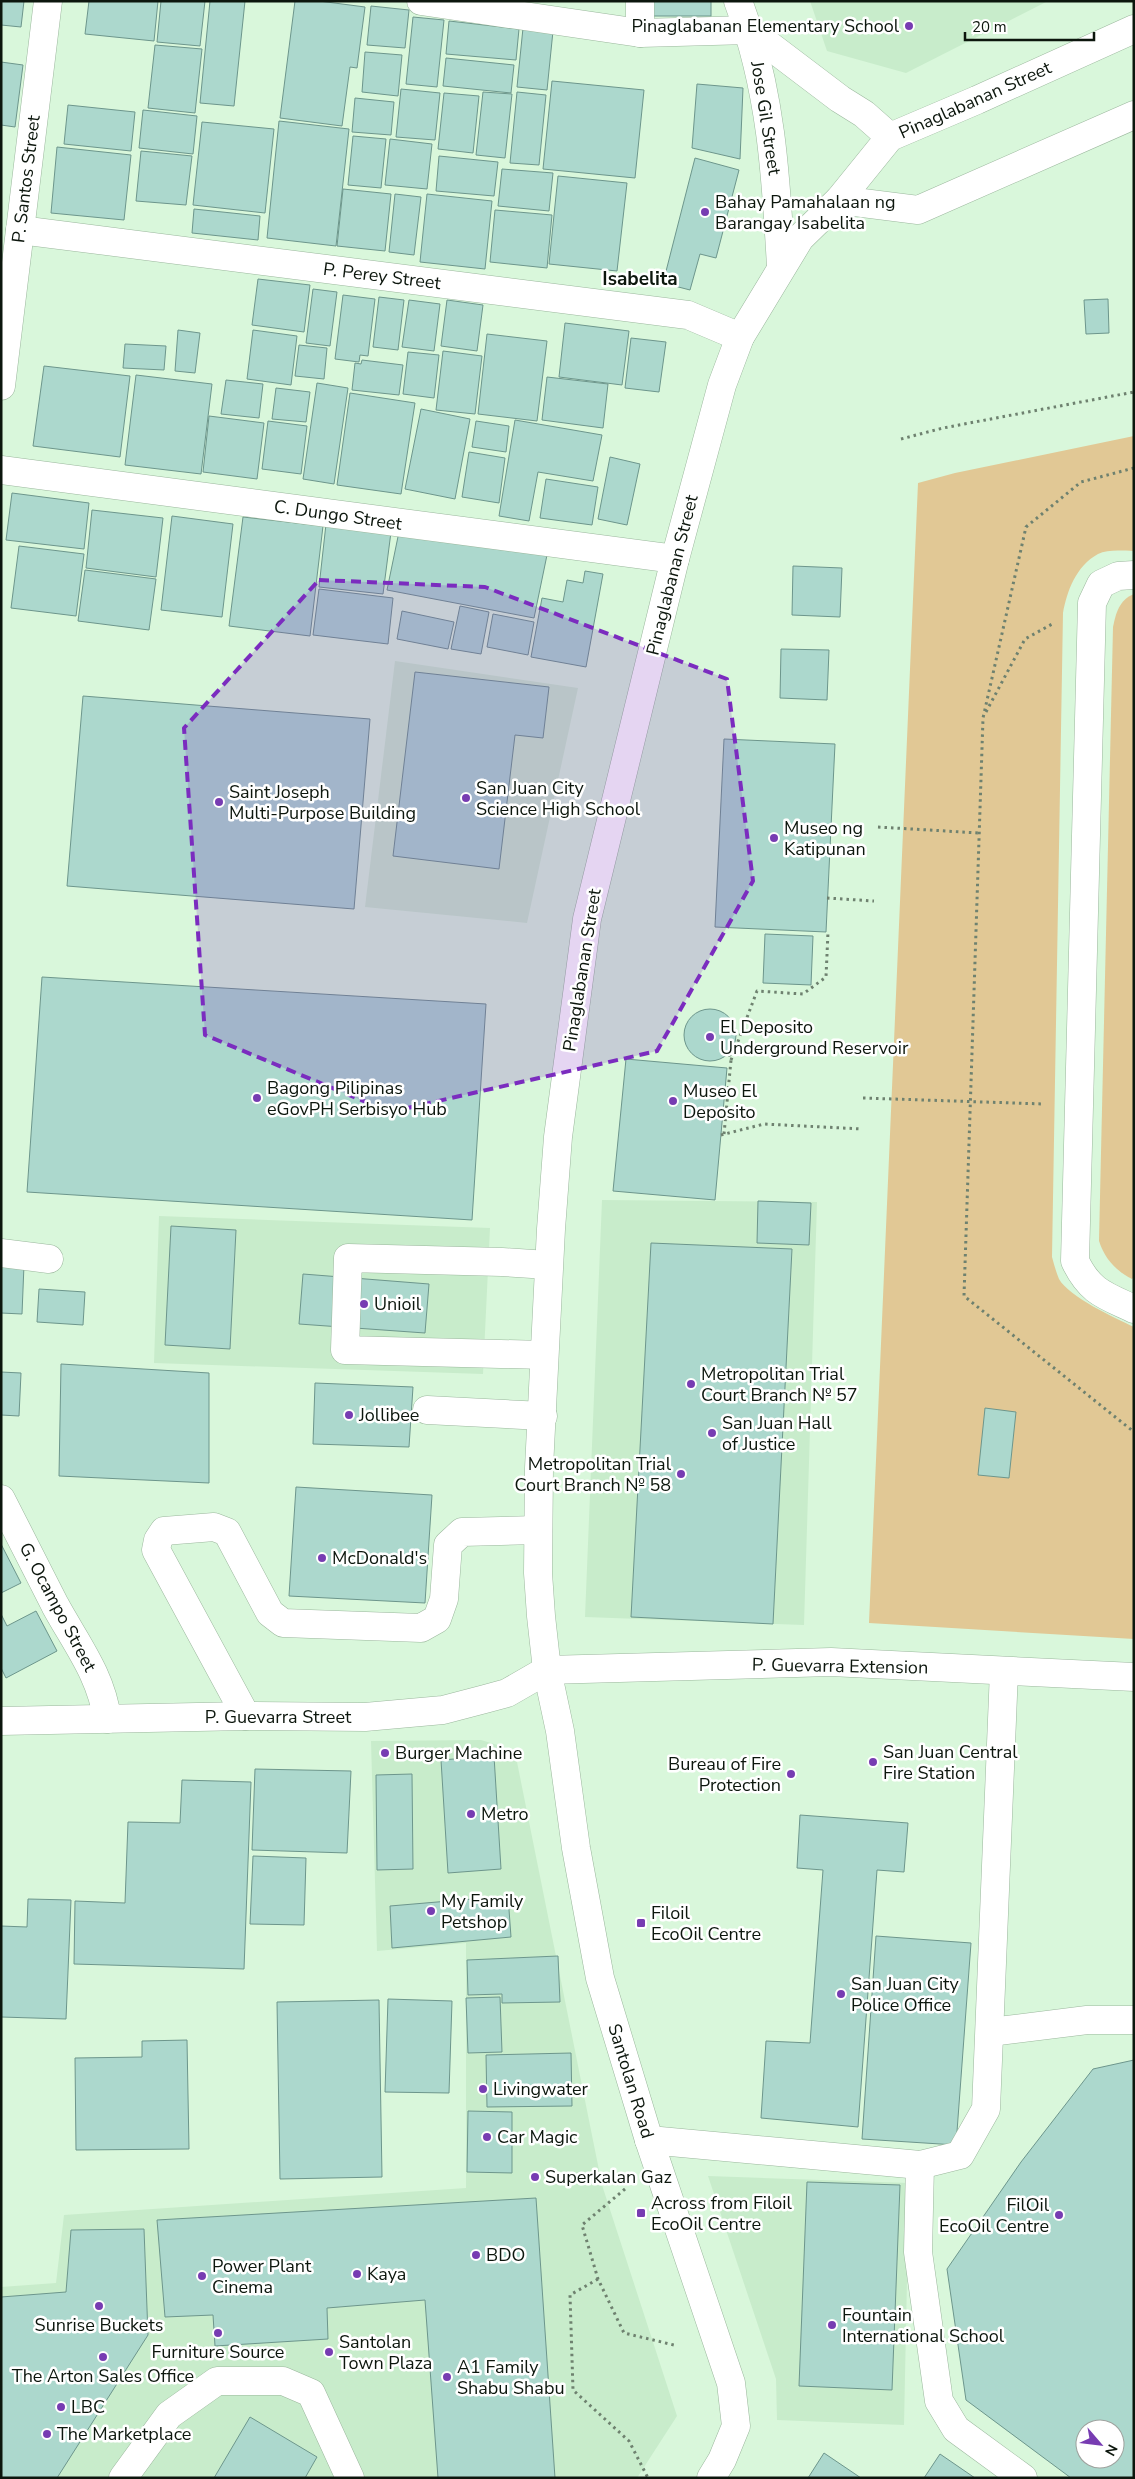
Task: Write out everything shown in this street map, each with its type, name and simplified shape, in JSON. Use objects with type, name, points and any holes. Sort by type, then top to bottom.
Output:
[{"type":"street","name":"P. Santos Street","points":[[1,386],[48,1]]},
{"type":"street","points":[[421,1],[640,33],[749,30],[840,99],[864,114],[890,137]]},
{"type":"street","points":[[640,1],[640,33]]},
{"type":"street","name":"Jose Gil Street","points":[[738,1],[749,30],[761,74],[776,163],[781,267]]},
{"type":"street","name":"Pinaglabanan Street","points":[[547,1670],[538,1573],[538,1530],[548,1265],[558,1137],[587,919],[676,559],[722,385],[740,337],[800,238],[839,200],[890,137],[969,104],[1134,29]]},
{"type":"street","points":[[839,200],[918,210],[1134,115]]},
{"type":"street","name":"P. Perey Street","points":[[20,230],[688,315],[740,337]]},
{"type":"street","name":"C. Dungo Street","points":[[1,470],[676,559]]},
{"type":"street","points":[[1134,575],[1118,576],[1101,584],[1092,604],[1075,1261],[1083,1278],[1093,1288],[1134,1309]]},
{"type":"street","points":[[1,1253],[49,1259]]},
{"type":"street","points":[[544,1355],[345,1350],[348,1258],[548,1265]]},
{"type":"street","points":[[427,1410],[543,1416]]},
{"type":"street","name":"G. Ocampo Street","points":[[1,1499],[56,1606],[97,1680],[105,1700],[107,1719]]},
{"type":"street","points":[[246,1716],[156,1550],[158,1540],[164,1531],[214,1527],[227,1532],[270,1613],[283,1623],[421,1628],[437,1619],[444,1600],[448,1545],[462,1532],[538,1530]]},
{"type":"street","name":"P. Guevarra Extension","points":[[547,1670],[831,1662],[1134,1676]]},
{"type":"street","name":"P. Guevarra Street","points":[[1,1721],[246,1716],[365,1717],[443,1710],[507,1693],[547,1670]]},
{"type":"street","name":"Santolan Road","points":[[547,1670],[560,1731],[576,1848],[600,1978],[649,2140],[731,2384],[736,2426],[722,2460],[711,2478]]},
{"type":"street","points":[[649,2140],[920,2165],[960,2155],[986,2109],[1004,1671]]},
{"type":"street","points":[[990,2032],[1087,2020],[1134,2020]]},
{"type":"street","points":[[920,2165],[918,2252],[940,2401],[956,2429],[1022,2478]]},
{"type":"street","points":[[123,2478],[169,2415],[217,2381],[283,2381],[311,2393],[350,2478]]},
{"type":"path","points":[[901,439],[943,428],[1134,392]]},
{"type":"path","points":[[1134,468],[1081,482],[1026,527],[983,718],[964,1296],[1134,1432]]},
{"type":"path","points":[[983,718],[1025,639],[1092,604]]},
{"type":"path","points":[[878,827],[979,832]]},
{"type":"path","points":[[827,898],[874,901]]},
{"type":"path","points":[[828,932],[826,977],[803,994],[757,991],[731,1060],[723,1135],[764,1124],[862,1129]]},
{"type":"path","points":[[729,1053],[731,1060]]},
{"type":"path","points":[[863,1098],[1080,1105]]},
{"type":"path","points":[[625,2189],[582,2224],[598,2279],[624,2333],[674,2344]]},
{"type":"path","points":[[598,2279],[570,2295],[573,2390],[629,2441],[648,2478]]},
{"type":"highlighted area","points":[[319,580],[485,587],[727,679],[753,881],[657,1051],[390,1112],[205,1035],[184,728]]},
{"type":"shaded area","name":"Pinaglabanan Elementary School","points":[[810,1],[1048,1],[906,73],[827,51]]},
{"type":"shaded area","points":[[1134,436],[1134,551],[1106,551],[1090,559],[1078,572],[1070,588],[1063,613],[1052,1257],[1059,1279],[1072,1293],[1134,1327],[1134,1639],[869,1623],[918,483],[955,473]]},
{"type":"shaded area","points":[[1134,594],[1134,1277],[1132,1279],[1111,1263],[1099,1241],[1113,627],[1117,612],[1122,603]]},
{"type":"shaded area","name":"San Juan City Science High School","points":[[395,661],[578,688],[527,923],[365,907]]},
{"type":"shaded area","name":"San Juan Hall of Justice","points":[[602,1200],[817,1202],[804,1625],[585,1617]]},
{"type":"shaded area","points":[[159,1216],[490,1228],[483,1374],[154,1363]]},
{"type":"shaded area","name":"Santolan Town Plaza","points":[[481,1740],[507,1748],[517,1762],[602,2185],[677,2416],[637,2478],[1,2478],[1,2287],[56,2283],[64,2215],[466,2188],[466,1943],[377,1951],[371,1741]]},
{"type":"shaded area","name":"Fountain International School","points":[[708,2176],[909,2183],[904,2425],[777,2420],[776,2379]]},
{"type":"building","points":[[1,1],[24,1],[21,27],[1,25]]},
{"type":"building","points":[[89,1],[158,1],[154,41],[85,34]]},
{"type":"building","points":[[161,1],[205,1],[200,46],[157,42]]},
{"type":"building","points":[[210,1],[245,1],[234,106],[200,103]]},
{"type":"building","points":[[295,1],[319,1],[365,7],[357,68],[350,67],[342,126],[280,118]]},
{"type":"building","points":[[652,1],[711,1],[711,16],[652,16]]},
{"type":"building","points":[[371,6],[409,10],[405,48],[367,45]]},
{"type":"building","points":[[413,17],[444,20],[437,87],[406,84]]},
{"type":"building","points":[[449,21],[519,29],[516,60],[446,54]]},
{"type":"building","points":[[523,28],[553,31],[547,90],[517,87]]},
{"type":"building","points":[[155,45],[202,49],[195,113],[148,108]]},
{"type":"building","points":[[365,52],[402,55],[398,96],[362,92]]},
{"type":"building","points":[[446,58],[514,65],[511,93],[443,86]]},
{"type":"building","points":[[1,62],[23,65],[15,127],[1,125]]},
{"type":"building","points":[[552,81],[644,90],[635,178],[543,169]]},
{"type":"building","points":[[697,84],[743,88],[740,159],[692,148]]},
{"type":"building","points":[[401,89],[440,93],[435,140],[396,137]]},
{"type":"building","points":[[483,92],[512,94],[505,158],[476,155]]},
{"type":"building","points":[[517,92],[546,95],[539,165],[510,163]]},
{"type":"building","points":[[444,93],[479,96],[473,153],[438,149]]},
{"type":"building","points":[[355,98],[394,102],[391,135],[352,132]]},
{"type":"building","points":[[68,105],[135,112],[131,151],[64,144]]},
{"type":"building","points":[[143,110],[197,116],[193,154],[139,148]]},
{"type":"building","points":[[279,121],[349,129],[336,246],[267,238]]},
{"type":"building","points":[[202,122],[274,129],[265,213],[193,205]]},
{"type":"building","points":[[353,136],[386,139],[381,188],[348,185]]},
{"type":"building","points":[[390,139],[432,144],[427,189],[385,185]]},
{"type":"building","points":[[57,147],[131,155],[124,220],[51,213]]},
{"type":"building","points":[[141,151],[192,156],[186,205],[136,201]]},
{"type":"building","points":[[439,156],[498,162],[494,196],[436,191]]},
{"type":"building","name":"Bahay Pamahalaan ng Barangay Isabelita","points":[[695,158],[739,170],[716,258],[700,254],[690,290],[663,283]]},
{"type":"building","points":[[502,169],[553,173],[549,211],[498,206]]},
{"type":"building","points":[[558,176],[627,183],[617,271],[549,264]]},
{"type":"building","points":[[343,189],[391,194],[385,251],[337,246]]},
{"type":"building","points":[[395,194],[421,197],[414,255],[389,252]]},
{"type":"building","points":[[427,194],[492,201],[485,269],[420,262]]},
{"type":"building","points":[[194,209],[260,216],[258,240],[192,233]]},
{"type":"building","points":[[495,210],[552,215],[547,268],[490,262]]},
{"type":"building","points":[[258,279],[310,285],[304,332],[252,325]]},
{"type":"building","points":[[313,289],[337,292],[330,346],[306,343]]},
{"type":"building","points":[[343,295],[375,299],[368,356],[360,355],[359,362],[335,359]]},
{"type":"building","points":[[379,297],[404,300],[398,350],[373,347]]},
{"type":"building","points":[[1108,299],[1109,333],[1086,334],[1084,300]]},
{"type":"building","points":[[409,300],[440,304],[434,351],[402,347]]},
{"type":"building","points":[[447,300],[483,305],[477,351],[441,346]]},
{"type":"building","points":[[565,323],[629,331],[622,385],[559,377]]},
{"type":"building","points":[[178,330],[200,333],[195,373],[175,371]]},
{"type":"building","points":[[253,330],[297,336],[291,385],[247,379]]},
{"type":"building","points":[[487,334],[547,341],[537,421],[478,414]]},
{"type":"building","points":[[631,338],[666,342],[659,392],[625,388]]},
{"type":"building","points":[[125,344],[166,346],[164,370],[123,368]]},
{"type":"building","points":[[299,345],[327,348],[324,379],[295,376]]},
{"type":"building","points":[[443,351],[482,356],[475,414],[436,410]]},
{"type":"building","points":[[408,352],[439,355],[434,398],[403,394]]},
{"type":"building","points":[[362,360],[403,365],[399,395],[352,390],[355,363],[361,364]]},
{"type":"building","points":[[44,366],[130,376],[120,457],[33,446]]},
{"type":"building","points":[[136,375],[212,384],[201,474],[125,465]]},
{"type":"building","points":[[547,377],[608,384],[603,428],[542,420]]},
{"type":"building","points":[[226,380],[263,384],[259,418],[221,414]]},
{"type":"building","points":[[317,383],[348,388],[334,484],[303,479]]},
{"type":"building","points":[[276,388],[310,392],[306,422],[272,419]]},
{"type":"building","points":[[350,393],[415,403],[401,494],[337,485]]},
{"type":"building","points":[[421,409],[470,419],[455,499],[405,489]]},
{"type":"building","points":[[209,416],[264,423],[257,479],[203,472]]},
{"type":"building","points":[[515,420],[602,435],[593,481],[538,472],[529,521],[499,516]]},
{"type":"building","points":[[268,421],[307,426],[301,474],[262,469]]},
{"type":"building","points":[[476,421],[509,426],[506,452],[472,447]]},
{"type":"building","points":[[469,452],[505,458],[499,503],[462,497]]},
{"type":"building","points":[[610,457],[640,464],[627,525],[598,519]]},
{"type":"building","points":[[546,479],[598,487],[592,525],[540,518]]},
{"type":"building","points":[[12,493],[89,503],[84,549],[6,540]]},
{"type":"building","points":[[92,510],[163,518],[156,577],[86,568]]},
{"type":"building","points":[[172,516],[233,524],[222,617],[161,610]]},
{"type":"building","points":[[243,517],[323,526],[310,636],[229,626]]},
{"type":"building","points":[[326,524],[391,532],[383,594],[319,587]]},
{"type":"building","points":[[400,527],[547,555],[534,618],[387,590]]},
{"type":"building","points":[[19,546],[84,554],[76,616],[11,608]]},
{"type":"building","points":[[793,566],[842,568],[840,617],[792,615]]},
{"type":"building","points":[[85,570],[156,579],[149,630],[78,621]]},
{"type":"building","points":[[585,571],[603,574],[586,667],[531,657],[542,598],[563,602],[567,580],[583,583]]},
{"type":"building","points":[[319,589],[393,598],[388,644],[313,635]]},
{"type":"building","points":[[460,606],[489,612],[481,654],[451,649]]},
{"type":"building","points":[[402,611],[454,622],[448,649],[397,639]]},
{"type":"building","points":[[493,614],[534,622],[528,655],[487,647]]},
{"type":"building","points":[[781,649],[829,650],[827,700],[780,698]]},
{"type":"building","points":[[415,672],[549,687],[543,738],[515,735],[499,869],[393,856]]},
{"type":"building","name":"Saint Joseph Multi-Purpose Building","points":[[83,696],[370,719],[354,909],[67,886]]},
{"type":"building","name":"Museo ng Katipunan","points":[[724,739],[835,744],[826,932],[715,927]]},
{"type":"building","points":[[765,934],[813,936],[811,985],[763,983]]},
{"type":"building","points":[[42,977],[486,1004],[472,1220],[27,1192]]},
{"type":"building","name":"El Deposito Underground Reservoir","points":[[705,1009],[715,1009],[724,1013],[732,1021],[736,1035],[732,1049],[724,1057],[715,1061],[705,1061],[696,1057],[688,1049],[684,1040],[684,1030],[688,1021],[696,1013]]},
{"type":"building","name":"Museo El Deposito","points":[[626,1059],[727,1068],[715,1200],[613,1191]]},
{"type":"building","points":[[758,1201],[811,1203],[809,1245],[757,1243]]},
{"type":"building","points":[[171,1226],[236,1230],[230,1349],[165,1345]]},
{"type":"building","name":"San Juan Hall of Justice","points":[[651,1243],[792,1249],[773,1624],[631,1617]]},
{"type":"building","points":[[1,1263],[24,1265],[22,1314],[1,1313]]},
{"type":"building","name":"Unioil","points":[[303,1274],[429,1284],[425,1333],[299,1324]]},
{"type":"building","points":[[39,1289],[85,1292],[83,1325],[37,1322]]},
{"type":"building","points":[[61,1364],[209,1373],[209,1483],[59,1476]]},
{"type":"building","points":[[1,1372],[21,1373],[19,1416],[1,1415]]},
{"type":"building","points":[[315,1383],[413,1387],[409,1447],[313,1444]]},
{"type":"building","points":[[985,1408],[1016,1412],[1009,1478],[978,1475]]},
{"type":"building","points":[[296,1487],[432,1495],[425,1603],[289,1596]]},
{"type":"building","points":[[1,1544],[21,1583],[1,1593]]},
{"type":"building","points":[[36,1611],[57,1651],[6,1678],[1,1668],[1,1614],[7,1626]]},
{"type":"building","name":"Metro","points":[[494,1756],[501,1869],[448,1873],[441,1760]]},
{"type":"building","points":[[255,1769],[351,1771],[347,1853],[252,1850]]},
{"type":"building","points":[[412,1774],[413,1869],[377,1870],[376,1775]]},
{"type":"building","points":[[182,1780],[251,1782],[244,1969],[74,1964],[75,1901],[125,1903],[128,1822],[180,1823]]},
{"type":"building","name":"San Juan City Police Office","points":[[800,1815],[908,1823],[904,1872],[877,1870],[858,2127],[761,2118],[766,2041],[810,2043],[823,1870],[797,1868]]},
{"type":"building","points":[[253,1856],[306,1858],[304,1925],[250,1924]]},
{"type":"building","points":[[508,1896],[511,1937],[392,1948],[390,1906]]},
{"type":"building","points":[[28,1899],[71,1900],[66,2019],[1,2017],[1,1926],[27,1927]]},
{"type":"building","points":[[876,1936],[971,1943],[956,2145],[862,2139]]},
{"type":"building","points":[[558,1956],[560,2002],[502,2003],[502,1994],[468,1995],[467,1960]]},
{"type":"building","points":[[500,1997],[502,2052],[468,2053],[466,1998]]},
{"type":"building","points":[[388,1999],[452,2001],[449,2093],[385,2092]]},
{"type":"building","points":[[379,2000],[382,2177],[280,2179],[277,2002]]},
{"type":"building","points":[[187,2040],[189,2149],[76,2150],[75,2058],[142,2057],[142,2041]]},
{"type":"building","points":[[571,2053],[572,2106],[487,2107],[486,2055]]},
{"type":"building","name":"FilOil EcoOil Centre","points":[[1134,2060],[1134,2478],[1071,2478],[966,2400],[947,2269],[1021,2162],[1093,2069]]},
{"type":"building","points":[[468,2111],[512,2112],[512,2173],[467,2172]]},
{"type":"building","points":[[807,2182],[900,2185],[892,2390],[799,2386]]},
{"type":"building","points":[[536,2198],[555,2478],[438,2478],[425,2300],[327,2308],[328,2339],[215,2346],[213,2315],[165,2317],[157,2220]]},
{"type":"building","points":[[144,2229],[148,2335],[57,2478],[1,2478],[1,2297],[66,2292],[71,2230]]},
{"type":"building","points":[[250,2417],[317,2457],[305,2478],[214,2478]]},
{"type":"building","points":[[824,2453],[861,2478],[808,2478]]},
{"type":"building","points":[[940,2454],[975,2478],[924,2478]]},
{"type":"place","name":"Pinaglabanan Elementary School","points":[[909,26]]},
{"type":"place","name":"Bahay Pamahalaan ng Barangay Isabelita","points":[[705,212]]},
{"type":"place","name":"San Juan City Science High School","points":[[466,798]]},
{"type":"place","name":"Saint Joseph Multi-Purpose Building","points":[[219,802]]},
{"type":"place","name":"Museo ng Katipunan","points":[[774,838]]},
{"type":"place","name":"El Deposito Underground Reservoir","points":[[710,1037]]},
{"type":"place","name":"Bagong Pilipinas eGovPH Serbisyo Hub","points":[[257,1098]]},
{"type":"place","name":"Museo El Deposito","points":[[673,1101]]},
{"type":"place","name":"Unioil","points":[[364,1304]]},
{"type":"place","name":"Metropolitan Trial Court Branch № 57","points":[[691,1384]]},
{"type":"place","name":"Jollibee","points":[[349,1415]]},
{"type":"place","name":"San Juan Hall of Justice","points":[[712,1433]]},
{"type":"place","name":"Metropolitan Trial Court Branch № 58","points":[[681,1474]]},
{"type":"place","name":"McDonald's","points":[[322,1558]]},
{"type":"place","name":"Burger Machine","points":[[385,1753]]},
{"type":"place","name":"San Juan Central Fire Station","points":[[873,1762]]},
{"type":"place","name":"Bureau of Fire Protection","points":[[791,1774]]},
{"type":"place","name":"Metro","points":[[471,1814]]},
{"type":"place","name":"My Family Petshop","points":[[431,1911]]},
{"type":"place","name":"Filoil EcoOil Centre","points":[[641,1923]]},
{"type":"place","name":"San Juan City Police Office","points":[[841,1994]]},
{"type":"place","name":"Livingwater","points":[[483,2089]]},
{"type":"place","name":"Car Magic","points":[[487,2137]]},
{"type":"place","name":"Superkalan Gaz","points":[[535,2177]]},
{"type":"place","name":"Across from Filoil EcoOil Centre","points":[[641,2213]]},
{"type":"place","name":"FilOil EcoOil Centre","points":[[1059,2215]]},
{"type":"place","name":"BDO","points":[[476,2255]]},
{"type":"place","name":"Kaya","points":[[357,2274]]},
{"type":"place","name":"Power Plant Cinema","points":[[202,2276]]},
{"type":"place","name":"Sunrise Buckets","points":[[99,2306]]},
{"type":"place","name":"Fountain International School","points":[[832,2325]]},
{"type":"place","name":"Furniture Source","points":[[218,2333]]},
{"type":"place","name":"Santolan Town Plaza","points":[[329,2352]]},
{"type":"place","name":"The Arton Sales Office","points":[[103,2357]]},
{"type":"place","name":"A1 Family Shabu Shabu","points":[[447,2377]]},
{"type":"place","name":"LBC","points":[[61,2407]]},
{"type":"place","name":"The Marketplace","points":[[47,2434]]},
{"type":"district","name":"Isabelita","points":[[640,278]]}]
